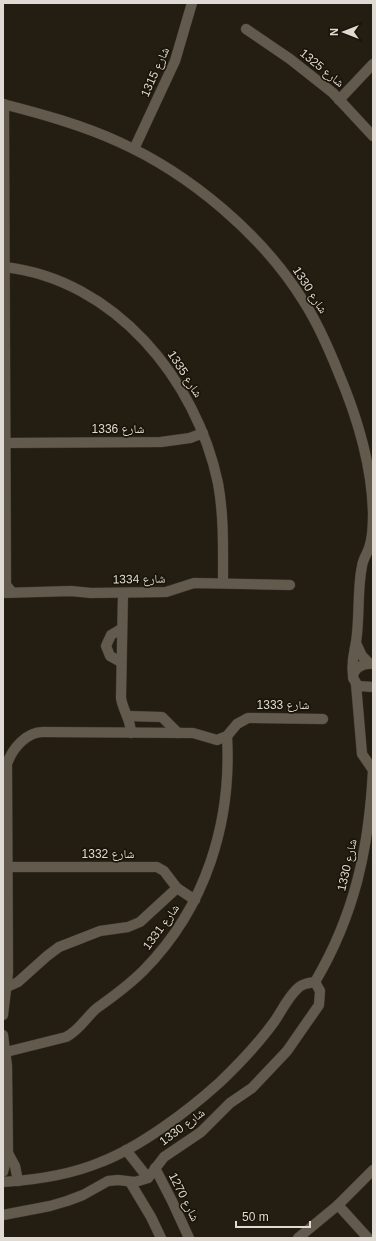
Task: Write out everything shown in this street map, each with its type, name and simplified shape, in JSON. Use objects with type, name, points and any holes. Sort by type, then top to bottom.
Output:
[{"type":"street","name":"شارع 1315","points":[[134,149],[175,61],[192,3]]},
{"type":"street","name":"شارع 1325","points":[[246,29],[290,59],[339,100],[373,136]]},
{"type":"street","points":[[339,100],[373,64]]},
{"type":"street","name":"شارع 1330","points":[[3,104],[82,126],[134,149],[192,185],[255,240],[282,270],[300,296],[313,317],[330,352],[357,421],[372,490],[372,537],[362,566],[356,643],[352,656],[354,680],[359,702],[360,746],[364,760],[373,770],[369,823],[356,889],[343,927],[315,982],[320,995],[319,1005],[287,1050],[252,1088],[230,1103],[201,1132],[164,1157],[148,1178]]},
{"type":"street","points":[[3,104],[5,267],[4,349]]},
{"type":"street","name":"شارع 1335","points":[[5,267],[36,272],[60,280],[101,303],[128,324],[153,350],[175,379],[194,412],[214,466],[221,503],[223,582]]},
{"type":"street","name":"شارع 1334","points":[[4,349],[7,593],[71,591],[91,593],[166,592],[175,590],[190,583],[223,582],[290,585]]},
{"type":"street","name":"شارع 1336","points":[[5,443],[161,442],[190,438],[203,433]]},
{"type":"street","points":[[123,593],[122,703],[128,716],[131,733]]},
{"type":"street","points":[[122,630],[111,635],[106,646],[110,656],[122,662]]},
{"type":"street","points":[[356,643],[362,656],[371,664]]},
{"type":"street","points":[[371,664],[358,667],[354,680],[363,687],[373,687]]},
{"type":"street","points":[[128,716],[162,717],[178,733]]},
{"type":"street","name":"شارع 1333","points":[[227,736],[237,724],[248,718],[323,719]]},
{"type":"street","points":[[3,1015],[7,987],[5,867],[7,764],[11,755],[19,745],[35,733],[178,733],[197,734],[213,739],[220,739],[227,736]]},
{"type":"street","name":"شارع 1331","points":[[6,1052],[61,1038],[76,1032],[89,1015],[131,982],[157,956],[179,927],[194,900],[211,862],[225,810],[228,774],[227,736]]},
{"type":"street","name":"شارع 1332","points":[[5,867],[157,867],[164,871],[177,888],[194,900]]},
{"type":"street","points":[[7,987],[18,982],[59,947],[100,931],[128,927],[140,922],[177,888]]},
{"type":"street","name":"شارع 1330","points":[[3,1182],[18,1181],[67,1172],[99,1163],[126,1150],[182,1113],[218,1084],[263,1037],[296,990],[305,984],[315,982]]},
{"type":"street","points":[[3,1035],[6,1052],[8,1153],[3,1172]]},
{"type":"street","points":[[3,1215],[50,1206],[67,1201],[84,1195],[108,1181],[118,1180],[130,1182],[148,1178],[126,1150]]},
{"type":"street","points":[[8,1153],[15,1166],[18,1181]]},
{"type":"street","name":"شارع 1270","points":[[155,1168],[172,1200],[189,1238]]},
{"type":"street","points":[[298,1238],[338,1205],[373,1170]]},
{"type":"street","points":[[130,1182],[151,1217],[161,1238]]},
{"type":"street","points":[[338,1205],[368,1238]]}]
